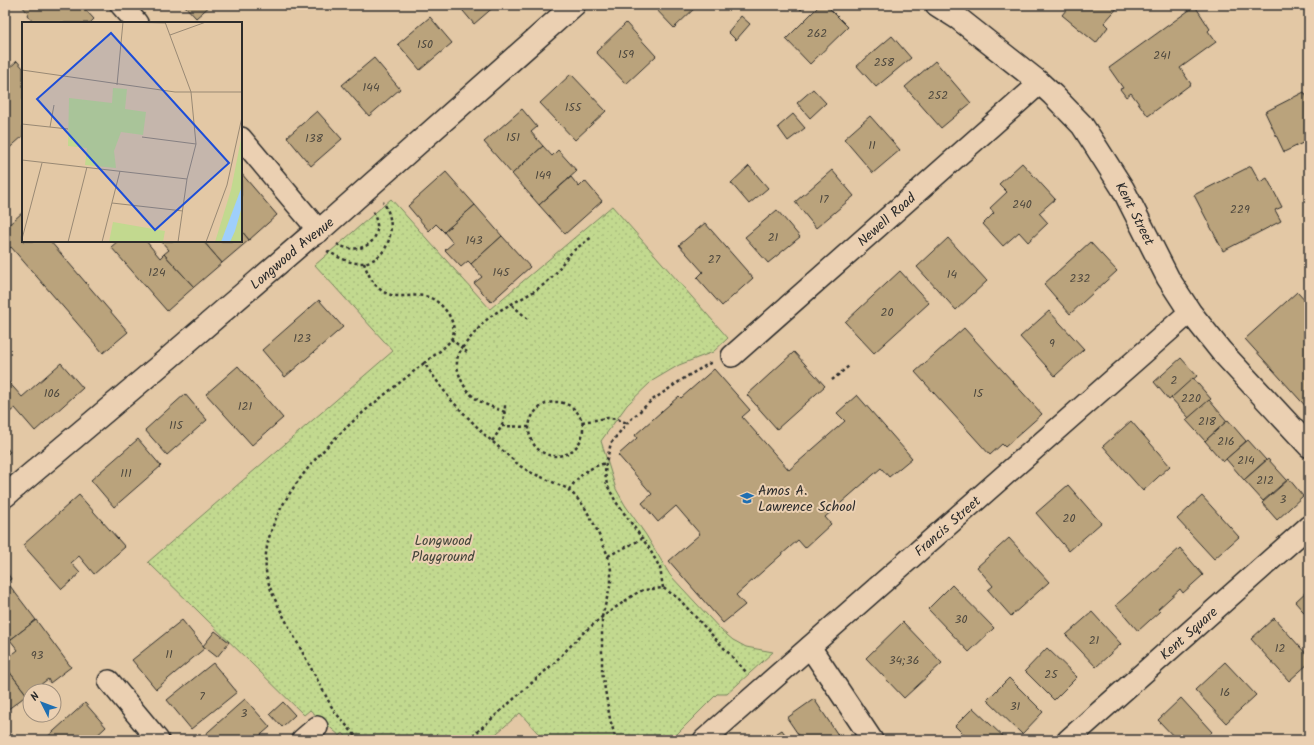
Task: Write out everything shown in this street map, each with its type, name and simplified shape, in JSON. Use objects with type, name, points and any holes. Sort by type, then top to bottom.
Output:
[{"type":"main road","name":"Longwood Avenue","points":[[5,496],[309,237],[325,240],[574,5]]},
{"type":"main road","name":"Kent Street","points":[[937,5],[959,20],[1040,83],[1082,125],[1132,205],[1168,278],[1190,312],[1221,351],[1309,446]]},
{"type":"street","points":[[121,5],[136,22]]},
{"type":"street","name":"Newell Road","points":[[732,356],[1040,83]]},
{"type":"street","points":[[242,139],[325,240]]},
{"type":"street","name":"Francis Street","points":[[704,740],[1190,312]]},
{"type":"street","name":"Kent Square","points":[[1068,740],[1309,526]]},
{"type":"street","points":[[810,647],[872,740]]},
{"type":"street","points":[[109,680],[158,740]]},
{"type":"path","points":[[325,240],[343,248],[355,249],[366,246],[373,240],[377,230],[376,218],[371,206]]},
{"type":"path","points":[[325,240],[341,259],[364,263],[378,256],[384,250],[391,236],[390,216],[385,206]]},
{"type":"path","points":[[505,412],[482,403],[469,394],[462,383],[457,369],[457,357],[462,348],[481,325],[492,315],[512,305],[548,281],[559,270],[564,260],[572,252],[593,236]]},
{"type":"path","points":[[359,740],[334,711],[274,598],[267,576],[266,553],[269,539],[280,512],[302,477],[322,453],[347,427],[443,348],[451,339],[453,331],[452,322],[442,304],[428,296],[395,296],[388,294],[368,275],[364,263]]},
{"type":"path","points":[[512,305],[528,319]]},
{"type":"path","points":[[451,339],[467,352]]},
{"type":"path","points":[[663,588],[660,568],[649,548],[616,502],[607,485],[606,462],[612,443],[626,423],[651,401],[709,363],[732,356]]},
{"type":"path","points":[[424,363],[450,399],[492,441],[530,472],[569,490],[584,506],[596,528],[608,556],[611,570],[611,583],[602,617],[602,672],[610,719],[616,740]]},
{"type":"path","points":[[832,380],[849,366]]},
{"type":"path","points":[[554,402],[565,404],[574,409],[582,422],[582,431],[578,444],[567,453],[557,456],[550,455],[538,449],[530,437],[529,427],[532,417],[538,408],[554,402]]},
{"type":"path","points":[[492,441],[499,432],[504,421],[505,403]]},
{"type":"path","points":[[582,422],[608,418],[618,419],[626,423]]},
{"type":"path","points":[[502,426],[529,427]]},
{"type":"path","points":[[569,490],[584,473],[594,466],[606,462]]},
{"type":"path","points":[[608,556],[642,539]]},
{"type":"path","points":[[468,740],[554,664],[582,634],[602,617],[634,594],[643,590],[663,588],[678,598],[750,676]]},
{"type":"green space","name":"Longwood Playground","points":[[391,199],[490,309],[612,206],[728,338],[713,352],[679,365],[652,381],[627,405],[601,441],[616,489],[670,575],[721,630],[733,640],[746,647],[773,652],[727,694],[717,694],[671,740],[544,740],[520,713],[489,740],[349,740],[343,733],[340,736],[310,710],[304,715],[148,562],[393,351],[315,265]]},
{"type":"building","points":[[21,5],[81,5],[94,19],[91,22],[33,22],[27,15],[28,13]]},
{"type":"building","points":[[184,5],[211,5],[196,18]]},
{"type":"building","points":[[458,5],[496,5],[474,24]]},
{"type":"building","points":[[652,5],[698,5],[674,28]]},
{"type":"building","points":[[796,5],[806,5],[801,10]]},
{"type":"building","points":[[820,5],[826,5],[848,27],[810,64],[786,39]]},
{"type":"building","points":[[1070,5],[1120,5],[1104,23],[1108,27],[1096,43],[1062,15]]},
{"type":"building","points":[[1195,6],[1210,29],[1208,31],[1216,42],[1180,68],[1191,84],[1148,116],[1131,93],[1126,97],[1120,89],[1123,88],[1109,68]]},
{"type":"building","points":[[741,16],[750,24],[736,40],[728,32]]},
{"type":"building","points":[[430,17],[452,43],[420,70],[398,44]]},
{"type":"building","points":[[626,23],[656,56],[626,84],[596,52]]},
{"type":"building","points":[[892,36],[911,58],[876,87],[857,66]]},
{"type":"building","points":[[374,58],[400,89],[369,116],[342,85]]},
{"type":"building","points":[[17,61],[22,67],[22,137],[5,152],[5,72]]},
{"type":"building","points":[[935,61],[971,103],[941,128],[905,87]]},
{"type":"building","points":[[571,74],[606,111],[575,140],[540,103]]},
{"type":"building","points":[[813,89],[826,103],[810,118],[797,103]]},
{"type":"building","points":[[1304,92],[1309,101],[1309,140],[1284,152],[1265,112]]},
{"type":"building","points":[[522,109],[537,127],[531,132],[543,146],[512,174],[484,142]]},
{"type":"building","points":[[317,111],[342,139],[311,166],[287,137]]},
{"type":"building","points":[[793,114],[805,128],[788,141],[778,127]]},
{"type":"building","points":[[870,116],[900,150],[873,173],[844,139]]},
{"type":"building","points":[[543,146],[552,156],[558,150],[577,171],[539,205],[512,174]]},
{"type":"building","points":[[1022,163],[1055,199],[1039,213],[1048,223],[1028,242],[1019,232],[1003,246],[983,224],[994,213],[990,208],[1007,192],[999,184]]},
{"type":"building","points":[[749,166],[768,188],[749,204],[731,183]]},
{"type":"building","points":[[1251,166],[1260,182],[1267,178],[1282,207],[1275,210],[1281,221],[1223,251],[1194,195]]},
{"type":"building","points":[[832,170],[854,196],[816,228],[795,202]]},
{"type":"building","points":[[446,172],[475,205],[444,232],[436,224],[429,231],[408,206]]},
{"type":"building","points":[[242,174],[277,215],[249,240],[242,231]]},
{"type":"building","points":[[571,177],[579,187],[585,181],[602,201],[565,234],[539,205]]},
{"type":"building","points":[[475,205],[502,236],[471,264],[468,261],[461,267],[445,250],[453,243],[444,232]]},
{"type":"building","points":[[777,210],[800,237],[768,263],[745,237]]},
{"type":"building","points":[[22,213],[22,242],[51,242],[128,332],[103,353],[11,247],[5,252],[5,228]]},
{"type":"building","points":[[705,223],[753,278],[722,306],[697,278],[703,272],[679,245]]},
{"type":"building","points":[[242,231],[249,240],[222,263],[204,242],[242,242]]},
{"type":"building","points":[[502,236],[530,267],[491,302],[474,283],[482,277],[471,264]]},
{"type":"building","points":[[948,238],[987,281],[956,310],[917,267]]},
{"type":"building","points":[[117,242],[147,242],[160,258],[164,254],[194,287],[167,311],[111,247]]},
{"type":"building","points":[[162,242],[204,242],[222,263],[194,287],[164,254],[169,250]]},
{"type":"building","points":[[1090,242],[1117,271],[1070,314],[1044,284]]},
{"type":"building","points":[[900,271],[929,303],[874,353],[845,322]]},
{"type":"building","points":[[1297,292],[1309,305],[1309,410],[1245,339]]},
{"type":"building","points":[[319,300],[343,327],[285,377],[262,350]]},
{"type":"building","points":[[1049,311],[1084,349],[1055,376],[1020,337]]},
{"type":"building","points":[[964,328],[1042,414],[1005,447],[1002,444],[990,455],[915,372]]},
{"type":"building","points":[[794,352],[825,386],[777,429],[747,395]]},
{"type":"building","points":[[1181,358],[1197,376],[1169,400],[1154,382]]},
{"type":"building","points":[[61,363],[83,388],[35,431],[15,408],[5,416],[5,378],[22,397]]},
{"type":"building","points":[[238,366],[283,418],[252,445],[206,394]]},
{"type":"building","name":"Amos A. Lawrence School","points":[[714,369],[750,410],[742,417],[789,470],[845,421],[837,413],[857,395],[912,458],[889,477],[881,468],[825,517],[831,524],[805,548],[798,540],[736,595],[745,605],[723,623],[669,561],[700,534],[676,506],[658,522],[642,503],[652,494],[618,455],[637,438],[635,435],[679,396],[681,398]]},
{"type":"building","points":[[1193,378],[1211,399],[1189,418],[1171,398]]},
{"type":"building","points":[[185,394],[207,420],[167,455],[145,430]]},
{"type":"building","points":[[1209,400],[1227,421],[1205,441],[1186,420]]},
{"type":"building","points":[[1228,420],[1246,441],[1223,462],[1205,441]]},
{"type":"building","points":[[1131,421],[1170,466],[1143,491],[1103,446]]},
{"type":"building","points":[[138,439],[161,466],[114,507],[91,480]]},
{"type":"building","points":[[1248,440],[1266,460],[1244,480],[1226,459]]},
{"type":"building","points":[[5,446],[10,452],[5,456]]},
{"type":"building","points":[[1268,459],[1287,480],[1263,501],[1244,480]]},
{"type":"building","points":[[1289,479],[1303,496],[1277,520],[1262,503]]},
{"type":"building","points":[[1068,485],[1101,523],[1069,551],[1036,513]]},
{"type":"building","points":[[79,495],[125,547],[94,574],[79,556],[71,563],[80,573],[62,589],[23,545]]},
{"type":"building","points":[[1202,496],[1239,537],[1214,559],[1177,519]]},
{"type":"building","points":[[1009,538],[1049,582],[1011,616],[988,590],[993,586],[977,567]]},
{"type":"building","points":[[1180,548],[1203,575],[1183,593],[1180,589],[1158,609],[1160,611],[1138,631],[1116,605]]},
{"type":"building","points":[[5,570],[11,579],[7,582],[36,620],[10,640],[5,632]]},
{"type":"building","points":[[952,585],[994,628],[969,652],[928,609]]},
{"type":"building","points":[[1309,589],[1309,618],[1295,602]]},
{"type":"building","points":[[1092,612],[1121,644],[1096,667],[1066,635]]},
{"type":"building","points":[[1274,618],[1309,657],[1309,663],[1289,681],[1251,639]]},
{"type":"building","points":[[36,620],[71,667],[50,683],[48,679],[43,683],[22,683],[22,688],[5,666],[5,660],[18,650],[10,640]]},
{"type":"building","points":[[182,620],[205,648],[156,689],[132,660]]},
{"type":"building","points":[[903,622],[942,663],[904,698],[866,658]]},
{"type":"building","points":[[215,631],[229,642],[217,657],[203,646]]},
{"type":"building","points":[[1047,648],[1077,677],[1054,700],[1025,671]]},
{"type":"building","points":[[1225,662],[1256,695],[1226,723],[1195,690]]},
{"type":"building","points":[[213,663],[237,692],[191,729],[167,700]]},
{"type":"building","points":[[5,666],[22,688],[22,699],[7,710],[10,714],[5,718]]},
{"type":"building","points":[[1009,678],[1043,712],[1022,734],[987,700]]},
{"type":"building","points":[[1181,698],[1212,732],[1204,740],[1177,740],[1158,720]]},
{"type":"building","points":[[245,699],[270,727],[255,740],[200,739]]},
{"type":"building","points":[[814,699],[838,735],[831,740],[802,740],[787,718]]},
{"type":"building","points":[[283,702],[295,715],[282,727],[270,714]]},
{"type":"building","points":[[85,703],[106,727],[92,740],[44,740]]},
{"type":"building","points":[[973,708],[1007,740],[969,740],[955,726]]},
{"type":"building","points":[[782,730],[789,740],[766,740]]},
{"type":"place","name":"Amos A. Lawrence School","points":[[747,498]]}]
